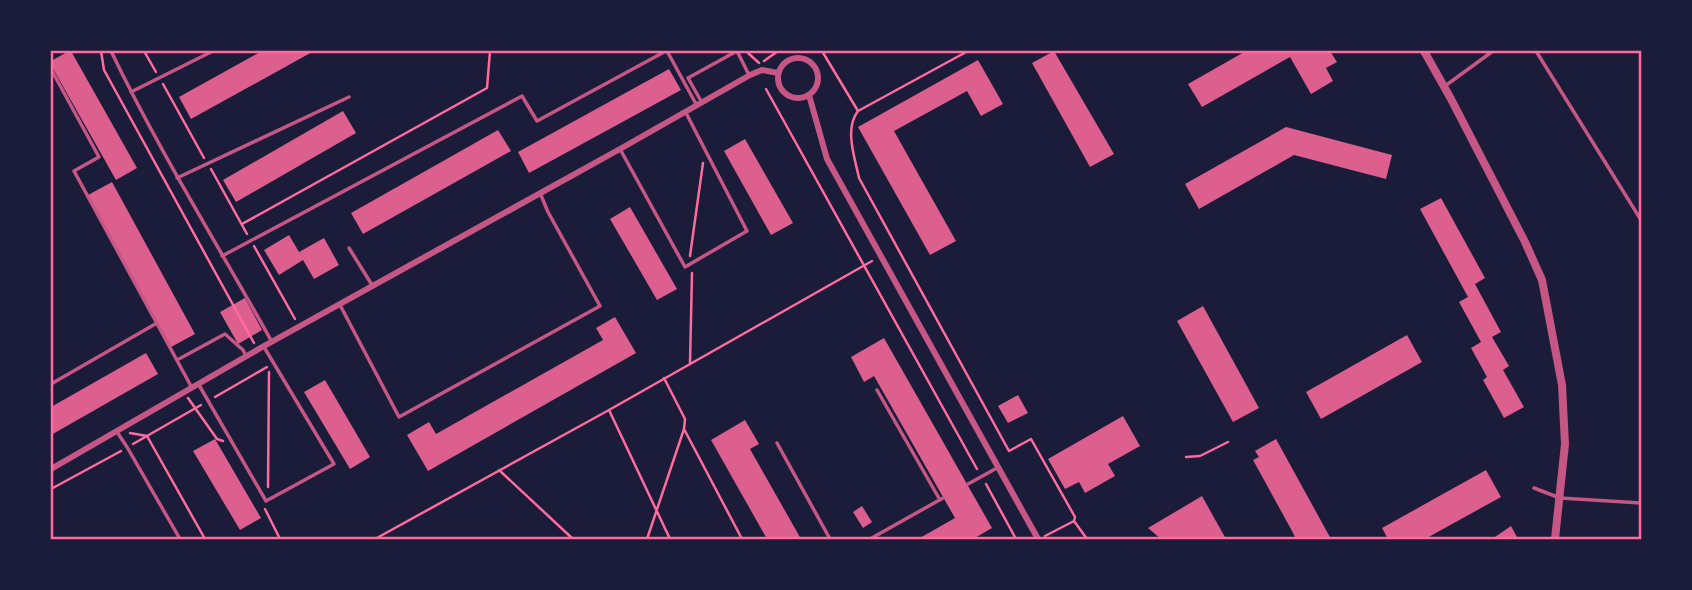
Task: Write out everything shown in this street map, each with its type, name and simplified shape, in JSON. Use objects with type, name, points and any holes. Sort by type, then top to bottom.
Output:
[{"type":"street","points":[[1423,51],[1525,242],[1542,280],[1562,385],[1564,444],[1555,539]]},
{"type":"street","points":[[799,54],[813,63],[819,77],[818,84],[809,95],[796,98],[786,94],[779,85],[778,73],[785,62],[799,54]]},
{"type":"street","points":[[51,469],[196,386],[245,354],[373,287],[750,75],[762,70],[778,73]]},
{"type":"street","points":[[809,95],[827,159],[1038,539]]},
{"type":"lane","points":[[111,51],[177,178],[272,342]]},
{"type":"lane","points":[[131,92],[213,51]]},
{"type":"lane","points":[[222,256],[523,96],[537,121],[666,51],[699,103]]},
{"type":"lane","points":[[699,103],[688,78],[724,57],[737,51],[750,75]]},
{"type":"lane","points":[[1444,87],[1493,51]]},
{"type":"lane","points":[[1536,51],[1641,220]]},
{"type":"lane","points":[[51,69],[99,157],[74,170],[177,360],[208,401],[266,501],[334,464],[264,346]]},
{"type":"lane","points":[[177,178],[349,97]]},
{"type":"lane","points":[[620,149],[685,267],[747,230],[684,111]]},
{"type":"lane","points":[[340,304],[398,416],[600,306],[540,193]]},
{"type":"lane","points":[[349,248],[373,287]]},
{"type":"lane","points":[[51,384],[157,323]]},
{"type":"lane","points":[[177,360],[225,334],[245,354]]},
{"type":"lane","points":[[870,539],[941,499],[877,390]]},
{"type":"lane","points":[[116,431],[180,539]]},
{"type":"lane","points":[[777,443],[830,539]]},
{"type":"lane","points":[[968,484],[997,468]]},
{"type":"lane","points":[[1534,488],[1560,498],[1641,503]]},
{"type":"path","points":[[101,51],[104,70],[254,344],[245,354]]},
{"type":"path","points":[[144,51],[157,74]]},
{"type":"path","points":[[242,224],[487,88],[490,51]]},
{"type":"path","points":[[748,51],[759,64],[778,51]]},
{"type":"path","points":[[822,51],[858,111]]},
{"type":"path","points":[[968,51],[858,111],[852,119],[851,138],[859,178],[1009,451],[1031,439],[1074,521],[1087,539]]},
{"type":"path","points":[[164,85],[248,236]]},
{"type":"path","points":[[766,89],[1016,539]]},
{"type":"path","points":[[690,363],[693,278],[689,253],[703,163]]},
{"type":"path","points":[[255,247],[299,327]]},
{"type":"path","points":[[374,539],[881,256]]},
{"type":"path","points":[[51,489],[269,366],[268,485],[265,509]]},
{"type":"path","points":[[647,539],[684,429],[685,419],[664,378]]},
{"type":"path","points":[[609,410],[670,539]]},
{"type":"path","points":[[684,429],[742,539]]},
{"type":"path","points":[[116,431],[147,436]]},
{"type":"path","points":[[147,436],[205,539]]},
{"type":"path","points":[[1186,457],[1200,456],[1228,442]]},
{"type":"path","points":[[499,470],[573,539]]},
{"type":"path","points":[[1038,539],[1074,521]]},
{"type":"building","points":[[69,51],[137,168],[116,180],[51,65],[51,61]]},
{"type":"building","points":[[262,51],[314,51],[191,119],[179,97]]},
{"type":"building","points":[[1054,51],[1114,154],[1090,167],[1032,63]]},
{"type":"building","points":[[1246,51],[1330,51],[1337,62],[1326,68],[1333,81],[1311,94],[1290,57],[1202,107],[1188,84]]},
{"type":"building","points":[[978,60],[1003,104],[981,116],[967,91],[894,131],[956,241],[930,255],[858,127]]},
{"type":"building","points":[[669,69],[681,90],[529,173],[518,152]]},
{"type":"building","points":[[343,111],[356,133],[236,202],[223,180]]},
{"type":"building","points":[[1286,127],[1392,155],[1386,179],[1294,155],[1199,209],[1185,184]]},
{"type":"building","points":[[498,130],[511,151],[363,234],[351,213]]},
{"type":"building","points":[[745,139],[793,223],[771,235],[724,151]]},
{"type":"building","points":[[112,182],[195,334],[171,347],[88,195]]},
{"type":"building","points":[[1441,198],[1485,278],[1475,284],[1501,332],[1492,337],[1509,366],[1503,370],[1524,407],[1504,418],[1483,380],[1487,377],[1471,348],[1481,342],[1459,302],[1468,297],[1420,209]]},
{"type":"building","points":[[630,207],[677,289],[657,300],[610,219]]},
{"type":"building","points":[[289,235],[299,252],[324,238],[339,265],[314,279],[303,260],[279,275],[264,250]]},
{"type":"building","points":[[245,298],[262,330],[238,344],[220,312]]},
{"type":"building","points":[[1203,306],[1259,408],[1233,422],[1177,321]]},
{"type":"building","points":[[615,317],[636,353],[428,471],[407,435],[429,422],[436,434],[603,340],[596,328]]},
{"type":"building","points":[[1407,335],[1422,362],[1321,419],[1306,392]]},
{"type":"building","points":[[884,338],[992,528],[973,539],[918,539],[955,518],[874,376],[864,382],[851,357]]},
{"type":"building","points":[[146,353],[158,374],[51,435],[51,407]]},
{"type":"building","points":[[325,380],[370,457],[350,469],[304,392]]},
{"type":"building","points":[[1018,395],[1028,413],[1008,423],[998,406]]},
{"type":"building","points":[[1123,416],[1140,446],[1108,464],[1115,476],[1085,493],[1079,482],[1065,489],[1048,459]]},
{"type":"building","points":[[745,420],[759,444],[750,449],[801,539],[767,539],[711,440]]},
{"type":"building","points":[[215,439],[261,518],[240,530],[193,451]]},
{"type":"building","points":[[1276,439],[1331,539],[1296,539],[1253,460],[1259,457],[1255,451]]},
{"type":"building","points":[[1486,470],[1501,497],[1425,539],[1388,539],[1382,528]]},
{"type":"building","points":[[1202,496],[1226,539],[1161,539],[1148,528]]},
{"type":"building","points":[[862,506],[872,522],[863,528],[853,512]]},
{"type":"building","points":[[1511,526],[1518,539],[1492,539]]}]
